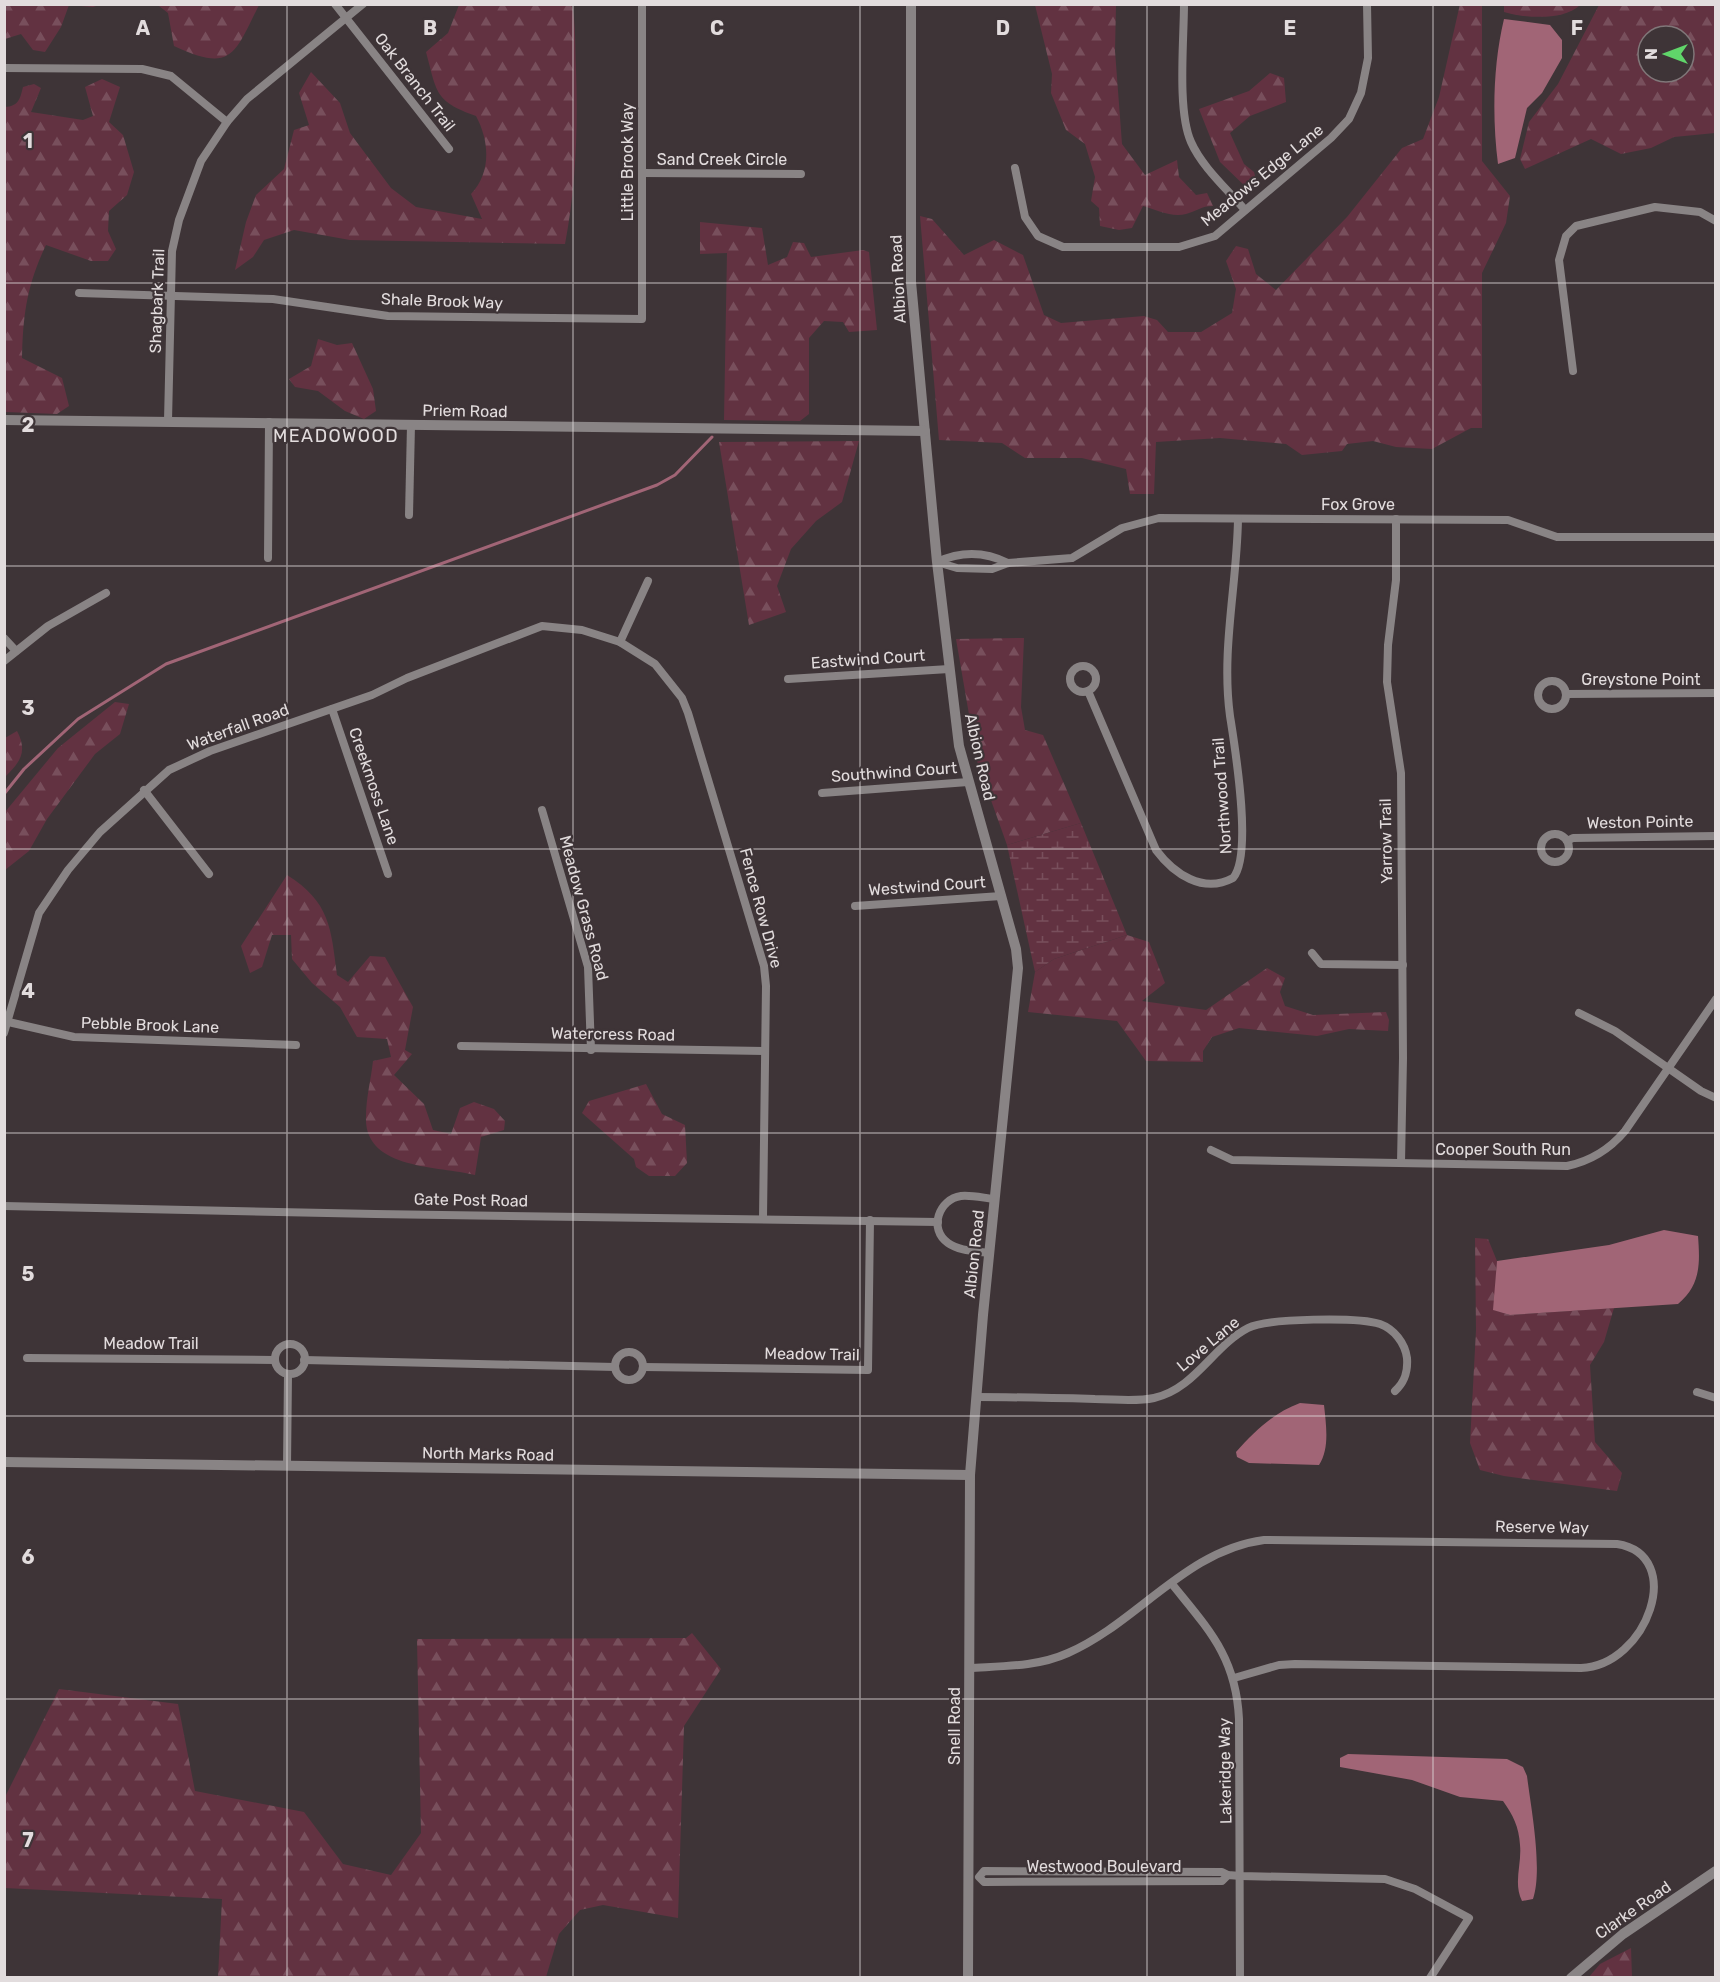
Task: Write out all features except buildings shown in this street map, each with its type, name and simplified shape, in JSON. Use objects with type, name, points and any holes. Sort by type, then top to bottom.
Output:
[{"type":"street","name":"Oak Branch Trail","points":[[335,4],[449,149]]},
{"type":"street","name":"Shagbark Trail","points":[[168,422],[172,251],[179,220],[201,161],[227,122],[247,99],[363,4]]},
{"type":"street","name":"Little Brook Way","points":[[642,4],[642,319]]},
{"type":"street","name":"Albion Road","points":[[911,4],[911,282],[937,562],[956,731],[968,782],[1016,949],[1018,976],[989,1253],[970,1475]]},
{"type":"street","points":[[1184,4],[1184,106],[1190,141],[1205,164],[1245,210]]},
{"type":"street","name":"Meadows Edge Lane","points":[[1015,168],[1025,217],[1038,236],[1063,247],[1179,247],[1215,236],[1331,138],[1349,119],[1361,93],[1368,58],[1367,4]]},
{"type":"street","points":[[4,68],[142,69],[171,76],[227,122]]},
{"type":"street","name":"Sand Creek Circle","points":[[642,173],[801,174]]},
{"type":"street","points":[[1573,371],[1559,260],[1566,236],[1576,226],[1655,207],[1700,212],[1716,221]]},
{"type":"street","name":"Shale Brook Way","points":[[80,293],[273,299],[388,316],[642,319]]},
{"type":"street","name":"Priem Road","points":[[4,420],[925,431]]},
{"type":"street","points":[[268,558],[269,422]]},
{"type":"street","points":[[409,516],[411,425]]},
{"type":"street","name":"Fox Grove","points":[[937,562],[957,568],[992,569],[1008,563],[1072,558],[1122,528],[1160,518],[1508,519],[1557,537],[1716,537]]},
{"type":"street","name":"Northwood Trail","points":[[1088,691],[1156,850],[1175,871],[1195,881],[1217,884],[1233,878],[1242,860],[1241,813],[1239,777],[1228,692],[1227,650],[1235,580],[1238,519]]},
{"type":"street","name":"Yarrow Trail","points":[[1396,519],[1396,580],[1388,645],[1387,682],[1401,773],[1403,965],[1401,1163]]},
{"type":"street","name":"Fox Grove","points":[[937,562],[955,554],[991,555],[1008,563]]},
{"type":"street","points":[[620,642],[648,581]]},
{"type":"street","points":[[4,662],[48,626],[106,593]]},
{"type":"street","name":"Waterfall Road","points":[[4,1033],[39,913],[68,870],[93,840],[144,790],[169,770],[210,751],[332,709],[542,626],[582,630],[620,642]]},
{"type":"street","points":[[4,638],[16,651]]},
{"type":"street","name":"Fence Row Drive","points":[[620,642],[655,664],[682,698],[762,957],[766,986],[763,1218]]},
{"type":"street","name":"Eastwind Court","points":[[788,679],[949,669]]},
{"type":"street","name":"Greystone Point","points":[[1566,694],[1716,693]]},
{"type":"street","name":"Creekmoss Lane","points":[[332,709],[388,874]]},
{"type":"street","name":"Southwind Court","points":[[822,793],[968,782]]},
{"type":"street","points":[[144,790],[209,874]]},
{"type":"street","name":"Meadow Grass Road","points":[[542,810],[588,967],[591,988],[591,1050]]},
{"type":"street","name":"Weston Pointe","points":[[1566,841],[1573,838],[1716,836]]},
{"type":"street","name":"Westwind Court","points":[[855,906],[1001,896]]},
{"type":"street","points":[[1312,953],[1321,964],[1403,965]]},
{"type":"street","name":"Cooper South Run","points":[[1211,1150],[1232,1160],[1567,1166],[1579,1163],[1614,1143],[1669,1069],[1716,999]]},
{"type":"street","points":[[1579,1013],[1615,1031],[1701,1091],[1716,1098]]},
{"type":"street","name":"Pebble Brook Lane","points":[[6,1021],[74,1037],[296,1045]]},
{"type":"street","name":"Watercress Road","points":[[461,1046],[591,1050],[765,1051]]},
{"type":"street","points":[[989,1253],[950,1244],[940,1235],[938,1222],[944,1205],[956,1198],[995,1199]]},
{"type":"street","name":"Gate Post Road","points":[[4,1206],[10,1208],[352,1214],[938,1222]]},
{"type":"street","name":"Meadow Trail","points":[[643,1367],[868,1370],[870,1220]]},
{"type":"street","name":"Love Lane","points":[[976,1397],[1154,1398],[1183,1384],[1245,1330],[1261,1323],[1282,1320],[1364,1322],[1380,1324],[1391,1330],[1404,1348],[1407,1359],[1405,1378],[1395,1391]]},
{"type":"street","points":[[288,1344],[301,1350],[304,1360],[301,1369],[288,1374],[278,1369],[275,1360],[280,1348],[288,1344]]},
{"type":"street","name":"Meadow Trail","points":[[628,1352],[637,1355],[643,1367],[639,1377],[631,1380],[619,1376],[615,1367],[619,1356],[628,1352]]},
{"type":"street","name":"Meadow Trail","points":[[27,1358],[275,1360]]},
{"type":"street","name":"Meadow Trail","points":[[304,1360],[615,1367]]},
{"type":"street","points":[[287,1466],[288,1374]]},
{"type":"street","points":[[1697,1392],[1716,1398]]},
{"type":"street","name":"North Marks Road","points":[[4,1462],[970,1475]]},
{"type":"street","name":"Snell Road","points":[[968,1977],[974,1877],[969,1668],[970,1475]]},
{"type":"street","name":"Reserve Way","points":[[969,1668],[1037,1663],[1067,1654],[1086,1645],[1209,1558],[1232,1547],[1276,1539],[1617,1544],[1639,1553],[1653,1575],[1654,1593],[1638,1634],[1626,1651],[1600,1666],[1581,1668],[1294,1664],[1279,1665],[1234,1678]]},
{"type":"street","name":"Lakeridge Way","points":[[1172,1584],[1216,1641],[1234,1678],[1239,1719],[1240,1977]]},
{"type":"street","name":"Westwood Boulevard","points":[[974,1877],[984,1871],[1222,1872],[1241,1876],[1385,1879],[1415,1889],[1469,1918],[1430,1977]]},
{"type":"street","name":"Clarke Road","points":[[1571,1977],[1623,1934],[1716,1871]]},
{"type":"green space","points":[[5,4],[99,5],[93,7],[69,5],[61,27],[45,52],[33,50],[21,34],[5,39]]},
{"type":"green space","points":[[1460,4],[1482,5],[1482,161],[1510,196],[1506,223],[1482,273],[1482,428],[1471,428],[1432,449],[1396,447],[1373,441],[1347,444],[1342,451],[1302,455],[1286,444],[1220,438],[1156,442],[1154,494],[1130,494],[1126,469],[1082,458],[1025,458],[1002,443],[939,440],[920,216],[932,219],[964,255],[994,240],[1023,255],[1044,315],[1061,323],[1144,316],[1157,320],[1168,332],[1201,332],[1232,313],[1236,289],[1226,261],[1236,246],[1248,249],[1256,274],[1276,290],[1347,217],[1402,148],[1423,139],[1439,97]]},
{"type":"green space","points":[[1504,4],[1580,5],[1564,14],[1544,17],[1504,12]]},
{"type":"green space","points":[[147,5],[259,5],[236,47],[229,54],[220,58],[208,58],[174,46],[168,13],[159,6]]},
{"type":"green space","points":[[459,5],[572,5],[577,91],[576,135],[572,201],[565,244],[350,240],[294,230],[264,240],[253,257],[235,270],[246,222],[256,195],[284,169],[294,130],[309,125],[299,93],[311,72],[340,103],[350,133],[391,188],[416,207],[482,219],[471,194],[478,186],[485,167],[486,147],[481,126],[476,116],[452,105],[439,93],[426,52],[448,33]]},
{"type":"green space","points":[[1035,5],[1116,5],[1115,51],[1122,144],[1145,175],[1177,160],[1179,177],[1196,195],[1207,193],[1213,206],[1175,215],[1143,206],[1132,228],[1119,230],[1100,226],[1099,208],[1091,201],[1095,177],[1085,144],[1066,130],[1051,93],[1052,74]]},
{"type":"green space","points":[[1599,5],[1715,5],[1715,133],[1674,137],[1651,148],[1621,154],[1591,139],[1525,169],[1520,159],[1529,122],[1558,84]]},
{"type":"green space","points":[[1270,73],[1284,78],[1286,102],[1250,116],[1230,133],[1244,164],[1254,172],[1256,180],[1248,189],[1220,162],[1199,109],[1249,91]]},
{"type":"green space","points":[[102,79],[120,87],[109,122],[123,135],[134,172],[127,195],[109,211],[108,231],[116,249],[108,261],[91,261],[46,245],[34,273],[27,300],[22,358],[62,378],[69,406],[57,414],[5,412],[5,107],[18,101],[23,87],[34,84],[41,88],[31,112],[83,120],[93,116],[85,87]]},
{"type":"green space","points":[[700,222],[762,228],[768,265],[787,257],[793,242],[804,243],[811,257],[863,250],[869,252],[877,330],[849,332],[843,322],[824,321],[809,338],[809,414],[800,421],[724,420],[727,253],[700,254]]},
{"type":"green space","points":[[318,339],[337,345],[352,343],[373,389],[376,411],[364,419],[345,411],[318,391],[295,387],[289,379],[311,366]]},
{"type":"green space","points":[[859,441],[842,502],[816,521],[791,549],[777,586],[786,612],[749,625],[719,442]]},
{"type":"green space","points":[[1024,638],[1021,707],[1025,730],[1043,735],[1081,823],[1007,845],[977,761],[956,639]]},
{"type":"green space","points":[[115,702],[129,704],[120,734],[95,754],[47,819],[29,851],[5,870],[5,812],[58,748]]},
{"type":"green space","points":[[17,731],[22,745],[21,756],[5,777],[5,738]]},
{"type":"green space","points":[[1081,823],[1127,935],[1054,959],[1035,972],[1007,845]]},
{"type":"green space","points":[[287,875],[312,895],[326,918],[333,943],[337,975],[348,982],[370,956],[385,957],[413,1007],[405,1050],[412,1054],[394,1075],[424,1104],[433,1130],[451,1134],[460,1108],[474,1102],[494,1109],[505,1121],[504,1130],[481,1137],[475,1175],[406,1162],[390,1156],[377,1147],[368,1134],[367,1102],[373,1061],[391,1057],[387,1039],[357,1037],[340,1007],[312,983],[292,959],[291,935],[272,935],[262,967],[250,973],[241,946]]},
{"type":"green space","points":[[1127,935],[1149,942],[1165,983],[1142,1001],[1206,1010],[1267,968],[1285,978],[1280,992],[1285,1006],[1313,1015],[1386,1012],[1389,1020],[1388,1031],[1349,1029],[1317,1036],[1239,1028],[1212,1037],[1203,1051],[1203,1062],[1146,1061],[1117,1021],[1028,1012],[1035,972],[1054,959]]},
{"type":"green space","points":[[646,1084],[662,1114],[685,1125],[687,1163],[675,1176],[649,1176],[636,1167],[634,1159],[582,1113],[589,1101]]},
{"type":"green space","points":[[1475,1238],[1488,1239],[1497,1261],[1494,1310],[1510,1315],[1614,1308],[1604,1342],[1590,1365],[1595,1442],[1622,1473],[1617,1491],[1504,1476],[1480,1470],[1470,1443],[1476,1330]]},
{"type":"green space","points":[[692,1633],[721,1669],[684,1726],[678,1918],[603,1905],[580,1910],[559,1934],[546,1977],[218,1977],[222,1899],[5,1888],[5,1797],[59,1689],[178,1704],[195,1791],[304,1812],[343,1864],[391,1875],[421,1833],[417,1639],[686,1638]]},
{"type":"green space","points":[[1631,1948],[1632,1977],[1589,1977],[1600,1964]]},
{"type":"shaded area","points":[[1504,19],[1550,25],[1562,40],[1562,58],[1542,93],[1527,108],[1515,158],[1498,164],[1495,91]]},
{"type":"shaded area","points":[[1664,1230],[1698,1236],[1699,1264],[1695,1281],[1686,1297],[1678,1304],[1510,1315],[1493,1310],[1497,1261],[1609,1245]]},
{"type":"shaded area","points":[[1300,1403],[1324,1405],[1326,1444],[1319,1465],[1249,1463],[1237,1457],[1236,1452],[1265,1423]]},
{"type":"shaded area","points":[[1348,1754],[1507,1759],[1523,1767],[1527,1776],[1537,1856],[1536,1887],[1533,1899],[1522,1901],[1519,1894],[1518,1832],[1510,1811],[1503,1801],[1460,1797],[1412,1780],[1340,1767],[1340,1758]]},
{"type":"waterway","points":[[4,794],[24,769],[78,719],[166,664],[657,485],[675,475],[712,437]]},
{"type":"district","name":"MEADOWOOD","points":[[336,436]]}]
